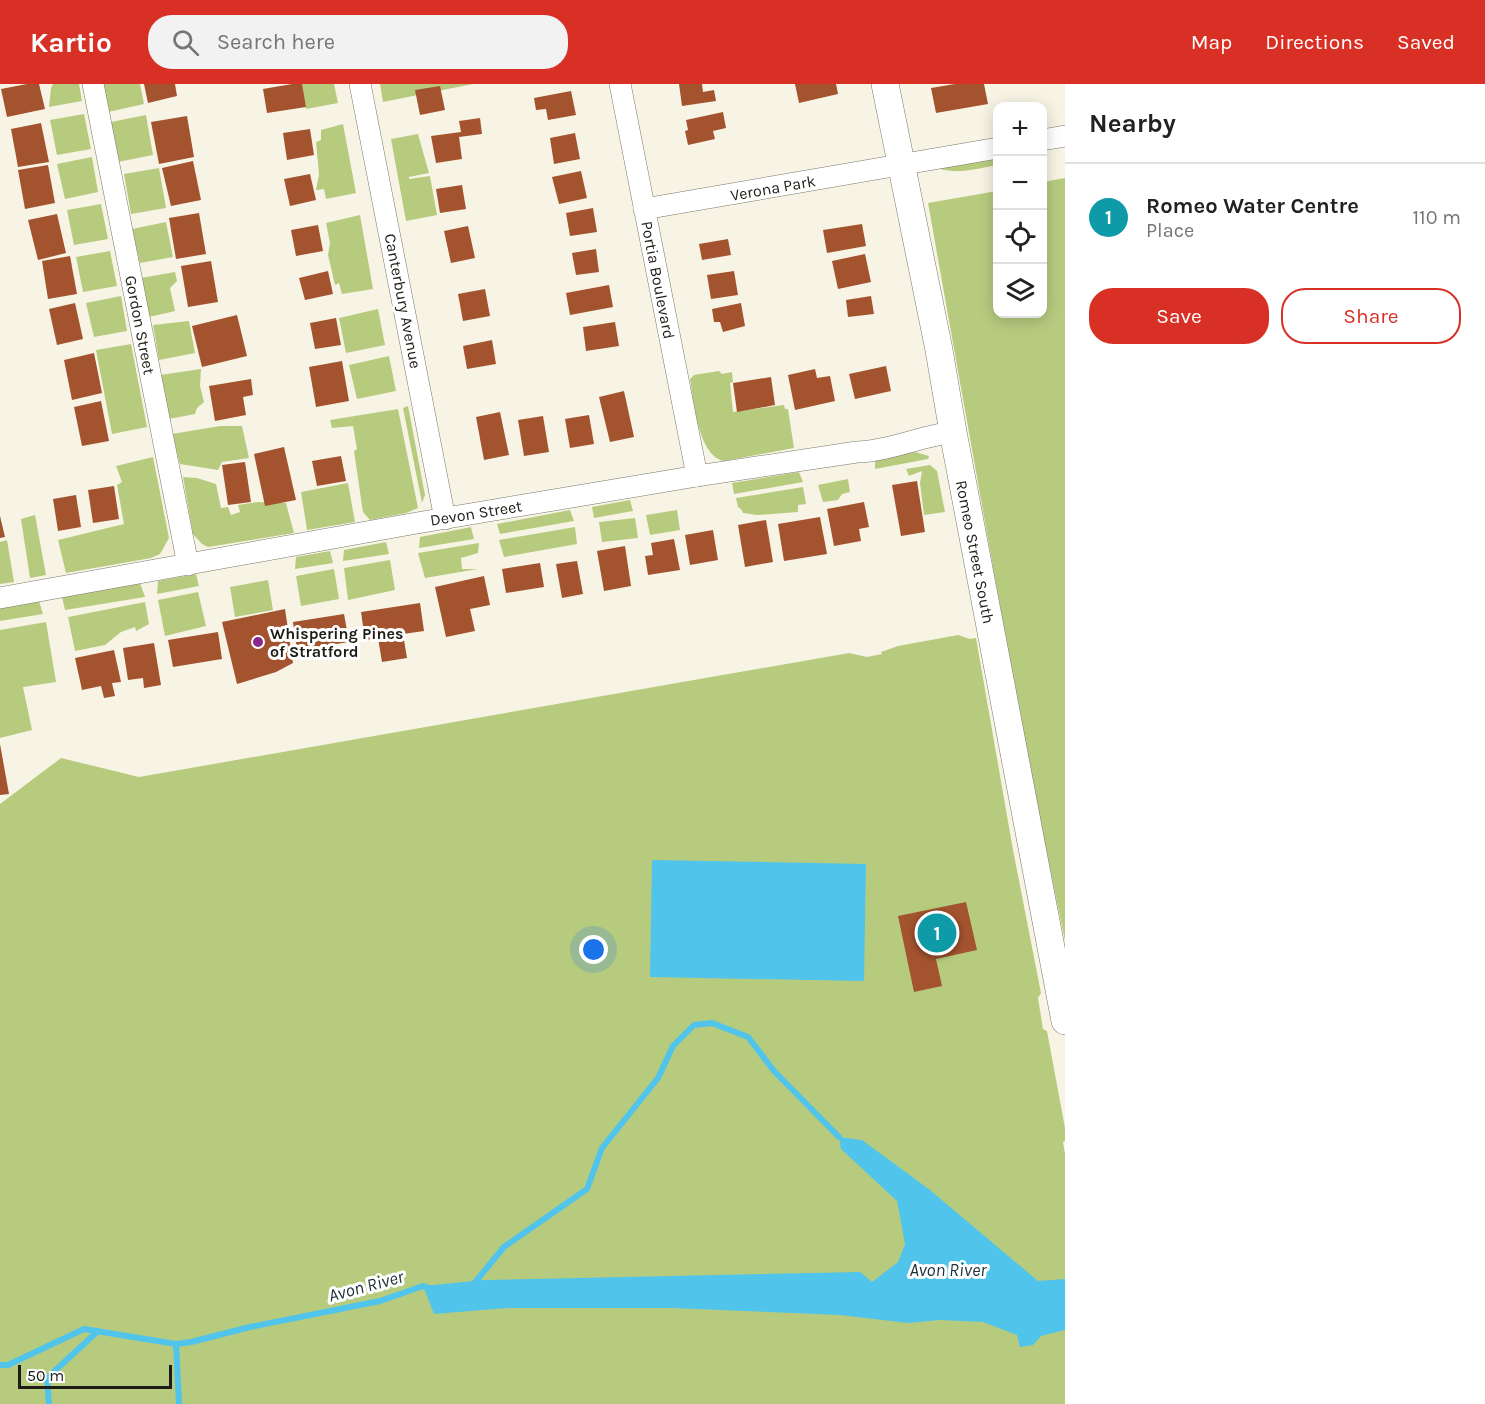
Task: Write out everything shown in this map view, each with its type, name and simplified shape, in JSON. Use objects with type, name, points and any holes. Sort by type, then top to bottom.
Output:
[{"type":"main road","name":"Romeo Street South","points":[[885,84],[939,350],[952,432],[1065,1021]]},
{"type":"street","name":"Gordon Street","points":[[93,84],[188,565]]},
{"type":"street","name":"Canterbury Avenue","points":[[360,84],[445,519]]},
{"type":"street","name":"Portia Boulevard","points":[[620,84],[697,476]]},
{"type":"street","points":[[1047,139],[1065,136]]},
{"type":"street","name":"Verona Park","points":[[644,210],[993,149]]},
{"type":"street","name":"Devon Street","points":[[0,598],[697,476],[870,451],[952,432]]},
{"type":"green space","points":[[53,84],[79,84],[82,101],[49,107]]},
{"type":"green space","points":[[103,84],[140,84],[144,104],[108,112]]},
{"type":"green space","points":[[301,84],[334,84],[338,103],[306,109]]},
{"type":"green space","points":[[380,84],[473,84],[383,102]]},
{"type":"green space","points":[[84,114],[91,149],[57,155],[50,120]]},
{"type":"green space","points":[[146,115],[153,155],[118,162],[111,122]]},
{"type":"green space","points":[[343,124],[356,193],[326,199],[324,189],[316,190],[319,174],[316,142],[321,140],[321,130]]},
{"type":"green space","points":[[418,134],[429,173],[409,177],[409,179],[430,176],[437,215],[406,221],[391,139]]},
{"type":"green space","points":[[993,154],[993,166],[973,170],[948,171],[933,166]]},
{"type":"green space","points":[[92,157],[98,192],[65,199],[57,164]]},
{"type":"green space","points":[[159,168],[166,208],[131,214],[124,174]]},
{"type":"green space","points":[[1065,178],[1065,941],[1025,746],[928,203],[993,192],[993,318],[1047,318],[1047,181]]},
{"type":"green space","points":[[101,204],[108,239],[74,245],[67,210]]},
{"type":"green space","points":[[360,215],[373,289],[342,294],[339,283],[335,285],[328,255],[330,243],[326,223]]},
{"type":"green space","points":[[166,222],[173,257],[140,263],[132,229]]},
{"type":"green space","points":[[110,251],[117,286],[83,292],[76,257]]},
{"type":"green space","points":[[175,272],[177,281],[170,288],[175,311],[149,317],[141,278]]},
{"type":"green space","points":[[121,296],[127,331],[94,337],[86,303]]},
{"type":"green space","points":[[378,309],[385,345],[346,353],[339,318]]},
{"type":"green space","points":[[189,321],[195,353],[159,360],[153,325]]},
{"type":"green space","points":[[131,344],[147,427],[112,434],[96,350]]},
{"type":"green space","points":[[389,356],[396,391],[357,399],[349,365]]},
{"type":"green space","points":[[201,369],[200,386],[204,402],[197,408],[195,414],[169,419],[160,375]]},
{"type":"green space","points":[[719,371],[722,374],[732,372],[733,382],[730,383],[733,412],[784,405],[785,409],[788,409],[794,448],[724,461],[715,457],[703,439],[690,379],[694,375]]},
{"type":"green space","points":[[408,406],[425,495],[422,503],[403,408]]},
{"type":"green space","points":[[398,409],[418,508],[406,513],[370,520],[363,512],[354,451],[357,449],[353,426],[332,428],[330,420]]},
{"type":"green space","points":[[220,426],[242,426],[249,458],[222,462],[218,470],[180,464],[172,434]]},
{"type":"green space","points":[[915,452],[929,456],[928,459],[875,469],[875,459]]},
{"type":"green space","points":[[153,457],[169,538],[160,554],[151,558],[66,573],[58,540],[124,524],[117,485],[122,482],[116,466]]},
{"type":"green space","points":[[930,465],[937,471],[945,512],[924,515],[920,483],[922,471],[909,476],[906,469]]},
{"type":"green space","points":[[799,472],[803,482],[734,494],[732,483]]},
{"type":"green space","points":[[183,477],[197,478],[216,484],[221,508],[228,507],[231,515],[240,512],[238,505],[258,502],[286,503],[294,533],[208,547],[202,544],[193,534]]},
{"type":"green space","points":[[848,479],[850,492],[842,494],[838,500],[823,502],[818,485]]},
{"type":"green space","points":[[348,483],[355,522],[307,530],[301,492]]},
{"type":"green space","points":[[803,487],[806,504],[798,505],[798,512],[757,515],[743,513],[738,507],[736,498]]},
{"type":"green space","points":[[630,500],[633,511],[594,518],[592,507]]},
{"type":"green space","points":[[570,510],[574,521],[500,534],[497,524]]},
{"type":"green space","points":[[677,510],[680,530],[650,535],[646,515]]},
{"type":"green space","points":[[35,515],[46,575],[30,578],[21,519]]},
{"type":"green space","points":[[635,518],[638,538],[602,542],[599,522]]},
{"type":"green space","points":[[471,527],[474,539],[419,548],[420,537]]},
{"type":"green space","points":[[575,527],[577,544],[504,557],[499,540]]},
{"type":"green space","points":[[7,540],[14,582],[0,584],[0,542]]},
{"type":"green space","points":[[386,542],[389,554],[343,561],[344,550]]},
{"type":"green space","points":[[479,543],[478,553],[461,558],[462,569],[478,569],[425,578],[418,553]]},
{"type":"green space","points":[[330,551],[333,563],[295,569],[296,557]]},
{"type":"green space","points":[[390,560],[395,590],[348,600],[344,568]]},
{"type":"green space","points":[[334,569],[339,599],[301,606],[296,576]]},
{"type":"green space","points":[[196,574],[199,586],[157,594],[158,581]]},
{"type":"green space","points":[[268,580],[273,610],[235,617],[230,587]]},
{"type":"green space","points":[[140,583],[145,597],[65,610],[62,597]]},
{"type":"green space","points":[[198,592],[206,626],[165,636],[158,600]]},
{"type":"green space","points":[[39,601],[43,614],[0,621],[0,608]]},
{"type":"green space","points":[[145,602],[149,624],[136,631],[135,627],[121,632],[105,645],[75,651],[68,617]]},
{"type":"green space","points":[[46,622],[56,682],[23,687],[32,730],[0,738],[0,630]]},
{"type":"green space","points":[[958,635],[970,639],[976,638],[1041,993],[1038,998],[1043,1029],[1047,1031],[1065,1128],[1065,1141],[1063,1142],[1065,1154],[1065,1404],[0,1404],[0,804],[61,758],[139,777],[849,653],[867,657],[882,654],[881,652],[898,646]]},
{"type":"water","points":[[652,860],[866,864],[864,981],[650,977]]},
{"type":"water","name":"Avon River","points":[[839,1137],[862,1140],[930,1190],[1038,1281],[1065,1279],[1065,1330],[1041,1336],[1033,1345],[1020,1347],[1017,1335],[983,1322],[940,1320],[908,1323],[840,1315],[672,1308],[507,1308],[434,1314],[423,1286],[485,1280],[860,1272],[872,1282],[898,1262],[905,1244],[897,1201],[841,1149]]},
{"type":"building","points":[[39,84],[45,109],[7,117],[1,89]]},
{"type":"building","points":[[144,84],[175,84],[177,96],[148,103]]},
{"type":"building","points":[[302,84],[306,107],[267,113],[263,89]]},
{"type":"building","points":[[679,84],[702,84],[703,92],[714,90],[716,101],[682,106]]},
{"type":"building","points":[[795,84],[836,84],[838,94],[799,103]]},
{"type":"building","points":[[955,84],[984,84],[988,104],[936,113],[931,88]]},
{"type":"building","points":[[440,86],[445,110],[420,115],[415,90]]},
{"type":"building","points":[[571,91],[576,115],[548,120],[546,109],[536,110],[534,98]]},
{"type":"building","points":[[723,112],[726,128],[713,131],[715,139],[688,145],[685,131],[688,130],[686,120]]},
{"type":"building","points":[[187,116],[194,157],[159,164],[151,122]]},
{"type":"building","points":[[480,118],[482,134],[459,137],[462,159],[436,163],[431,136],[461,132],[459,121]]},
{"type":"building","points":[[41,123],[49,162],[18,167],[11,129]]},
{"type":"building","points":[[310,129],[314,155],[287,160],[283,133]]},
{"type":"building","points":[[575,133],[580,159],[554,164],[550,138]]},
{"type":"building","points":[[193,161],[201,200],[171,206],[162,168]]},
{"type":"building","points":[[48,165],[55,203],[25,209],[18,170]]},
{"type":"building","points":[[581,171],[587,198],[559,204],[552,177]]},
{"type":"building","points":[[310,174],[316,200],[290,206],[284,179]]},
{"type":"building","points":[[462,185],[466,209],[440,213],[436,189]]},
{"type":"building","points":[[593,208],[597,232],[570,236],[566,213]]},
{"type":"building","points":[[199,213],[206,254],[176,259],[169,218]]},
{"type":"building","points":[[57,214],[66,253],[38,260],[28,220]]},
{"type":"building","points":[[862,224],[866,246],[827,253],[823,230]]},
{"type":"building","points":[[318,225],[323,251],[296,256],[291,230]]},
{"type":"building","points":[[468,226],[475,258],[451,263],[444,231]]},
{"type":"building","points":[[728,239],[731,255],[702,260],[699,244]]},
{"type":"building","points":[[596,249],[599,272],[576,275],[572,253]]},
{"type":"building","points":[[865,254],[871,282],[838,289],[832,261]]},
{"type":"building","points":[[70,256],[77,294],[48,299],[42,261]]},
{"type":"building","points":[[211,261],[218,302],[188,307],[181,266]]},
{"type":"building","points":[[328,271],[333,294],[305,300],[299,278]]},
{"type":"building","points":[[734,271],[738,295],[711,299],[707,275]]},
{"type":"building","points":[[609,285],[613,307],[570,315],[566,293]]},
{"type":"building","points":[[485,289],[490,316],[463,321],[458,294]]},
{"type":"building","points":[[871,296],[874,314],[848,317],[846,300]]},
{"type":"building","points":[[75,303],[83,339],[57,345],[49,309]]},
{"type":"building","points":[[741,303],[745,326],[723,332],[720,322],[714,322],[712,309]]},
{"type":"building","points":[[237,315],[247,356],[202,367],[192,326]]},
{"type":"building","points":[[336,318],[341,345],[315,349],[310,323]]},
{"type":"building","points":[[615,322],[619,346],[586,351],[583,327]]},
{"type":"building","points":[[492,340],[496,364],[467,369],[463,346]]},
{"type":"building","points":[[94,353],[102,393],[72,400],[64,360]]},
{"type":"building","points":[[342,361],[349,401],[316,407],[309,367]]},
{"type":"building","points":[[886,366],[891,391],[855,399],[849,374]]},
{"type":"building","points":[[815,369],[817,378],[830,376],[835,401],[795,410],[788,375]]},
{"type":"building","points":[[771,377],[775,405],[737,412],[733,383]]},
{"type":"building","points":[[251,379],[253,395],[243,397],[246,415],[215,421],[209,386]]},
{"type":"building","points":[[624,391],[634,437],[610,442],[599,397]]},
{"type":"building","points":[[101,401],[109,441],[82,446],[74,407]]},
{"type":"building","points":[[500,412],[509,455],[484,460],[476,417]]},
{"type":"building","points":[[589,415],[594,444],[570,448],[565,419]]},
{"type":"building","points":[[543,416],[549,452],[524,456],[518,420]]},
{"type":"building","points":[[284,447],[296,500],[265,506],[254,454]]},
{"type":"building","points":[[341,456],[346,481],[317,486],[312,461]]},
{"type":"building","points":[[245,462],[251,502],[228,505],[222,465]]},
{"type":"building","points":[[917,481],[925,532],[901,536],[892,485]]},
{"type":"building","points":[[114,486],[119,519],[93,523],[88,490]]},
{"type":"building","points":[[76,495],[81,527],[58,531],[53,499]]},
{"type":"building","points":[[864,502],[869,527],[859,529],[861,541],[834,546],[827,509]]},
{"type":"building","points":[[0,516],[5,537],[0,538]]},
{"type":"building","points":[[820,517],[827,554],[784,561],[778,524]]},
{"type":"building","points":[[766,520],[773,562],[745,567],[738,525]]},
{"type":"building","points":[[713,530],[718,560],[690,565],[685,535]]},
{"type":"building","points":[[674,539],[680,570],[648,575],[645,556],[653,555],[651,543]]},
{"type":"building","points":[[625,546],[631,586],[604,591],[597,551]]},
{"type":"building","points":[[577,561],[583,594],[562,598],[556,564]]},
{"type":"building","points":[[540,563],[544,587],[506,593],[502,569]]},
{"type":"building","points":[[484,576],[490,605],[470,609],[475,631],[446,637],[435,587]]},
{"type":"building","points":[[420,603],[424,631],[403,634],[407,658],[382,662],[378,638],[365,640],[361,612]]},
{"type":"building","name":"Whispering Pines of Stratford","points":[[285,609],[293,663],[276,672],[237,684],[222,622]]},
{"type":"building","points":[[344,614],[349,642],[297,650],[293,622]]},
{"type":"building","points":[[218,632],[222,659],[173,667],[168,640]]},
{"type":"building","points":[[154,643],[161,685],[144,688],[143,678],[128,680],[123,648]]},
{"type":"building","points":[[114,650],[121,682],[112,683],[115,696],[104,698],[101,686],[82,690],[75,658]]},
{"type":"building","points":[[0,744],[9,794],[0,795]]},
{"type":"building","points":[[966,902],[977,950],[936,959],[942,986],[914,992],[898,916]]},
{"type":"waterway","points":[[472,1286],[504,1247],[587,1189],[602,1148],[658,1078],[673,1046],[694,1025],[712,1023],[748,1037],[774,1071],[839,1137]]},
{"type":"waterway","name":"Avon River","points":[[0,1365],[8,1365],[84,1329],[176,1344],[380,1301],[423,1286],[429,1288]]},
{"type":"waterway","points":[[49,1404],[47,1378],[98,1331]]},
{"type":"waterway","points":[[176,1344],[179,1404]]},
{"type":"place","name":"Whispering Pines of Stratford","points":[[258,642]]},
{"type":"place","name":"Romeo Water Centre","points":[[937,933]]}]
